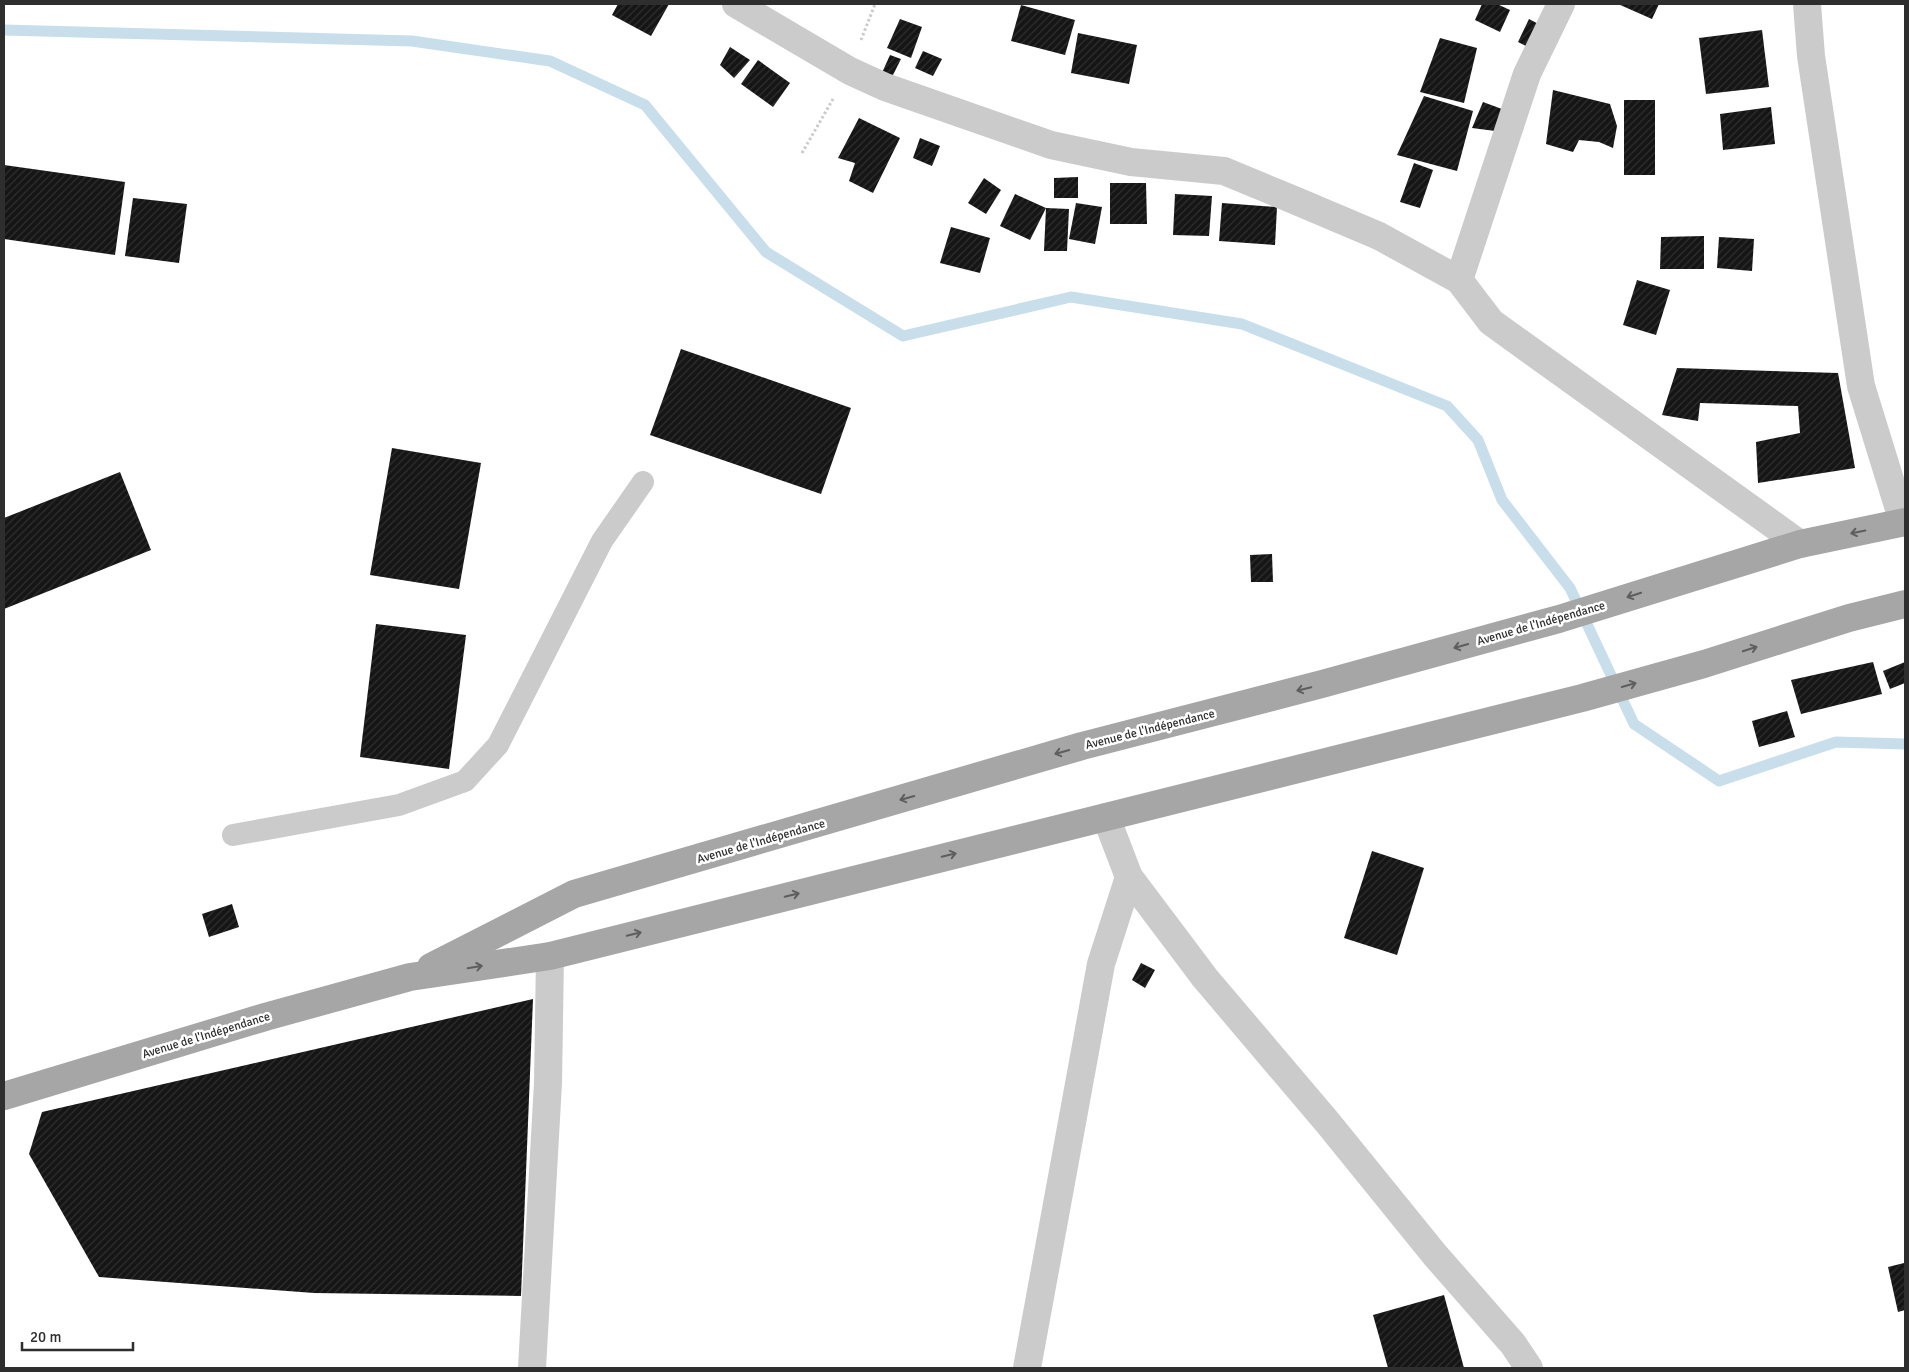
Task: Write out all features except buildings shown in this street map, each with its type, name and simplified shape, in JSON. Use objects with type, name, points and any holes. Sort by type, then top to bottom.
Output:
[{"type":"main road","name":"Avenue de l'Indépendance","points":[[410,977],[574,894],[1082,746],[1322,684],[1559,619],[1800,544],[1904,522]]},
{"type":"main road","name":"Avenue de l'Indépendance","points":[[4,1096],[265,1017],[410,977],[550,956],[1582,698],[1704,664],[1849,618],[1905,604]]},
{"type":"street","points":[[736,4],[850,71],[885,86],[1051,145],[1131,162],[1224,171],[1379,236],[1459,280],[1492,322],[1800,544]]},
{"type":"street","points":[[1459,280],[1527,74],[1561,4]]},
{"type":"street","points":[[1806,4],[1811,56],[1861,386],[1904,522]]},
{"type":"street","points":[[1106,816],[1129,877],[1205,978],[1328,1124],[1435,1256],[1513,1344],[1529,1368]]},
{"type":"street","points":[[1027,1368],[1101,964],[1129,877]]},
{"type":"street","points":[[532,1368],[548,1083],[550,956]]},
{"type":"lane","points":[[233,835],[399,805],[465,781],[498,745],[602,541],[643,482]]},
{"type":"waterway","points":[[4,30],[412,41],[550,61],[645,105],[766,252],[903,336],[1071,297],[1242,324],[1447,406],[1478,440],[1502,500],[1570,588],[1634,724],[1719,781],[1836,742],[1905,744]]}]
